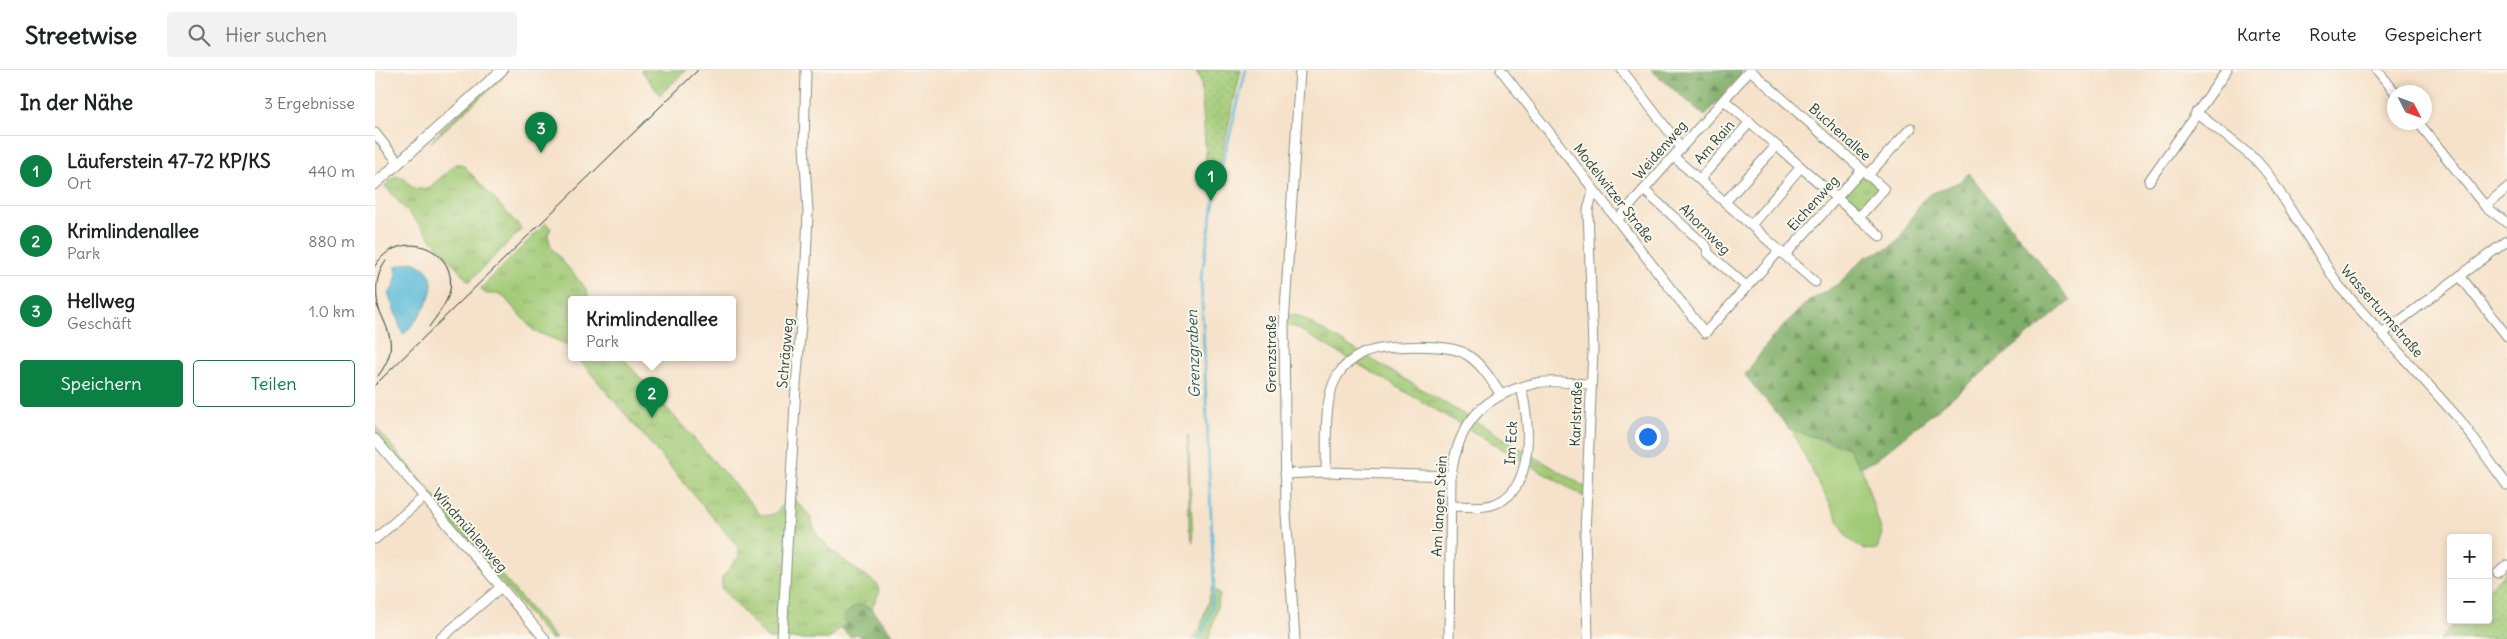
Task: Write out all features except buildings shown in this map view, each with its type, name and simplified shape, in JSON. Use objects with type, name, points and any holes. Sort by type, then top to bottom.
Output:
[{"type":"street","points":[[375,184],[502,70]]},
{"type":"street","name":"Schrägweg","points":[[781,639],[796,386],[806,262],[808,212],[804,146],[807,70]]},
{"type":"street","name":"Grenzstraße","points":[[1295,639],[1285,474],[1284,326],[1300,70]]},
{"type":"street","name":"Modelwitzer Straße","points":[[1501,70],[1705,333]]},
{"type":"street","name":"Am Rain","points":[[1622,70],[1681,147]]},
{"type":"street","name":"Weidenweg","points":[[1618,219],[1750,70]]},
{"type":"street","name":"Buchenallee","points":[[1750,70],[1884,189],[1858,218]]},
{"type":"street","points":[[2149,181],[2227,70]]},
{"type":"street","points":[[2377,70],[2389,85]]},
{"type":"street","points":[[1724,100],[1880,236]]},
{"type":"street","name":"Wasserturmstraße","points":[[2196,112],[2256,160],[2268,174],[2339,286],[2460,420],[2507,485]]},
{"type":"street","name":"Am Rain","points":[[1700,179],[1750,122]]},
{"type":"street","name":"Eichenweg","points":[[1705,333],[1747,287],[1911,128]]},
{"type":"street","points":[[2424,130],[2485,206],[2507,223]]},
{"type":"street","points":[[375,133],[399,163]]},
{"type":"street","points":[[1725,202],[1776,146]]},
{"type":"street","name":"Am Rain","points":[[1674,157],[1815,282]]},
{"type":"street","points":[[1751,224],[1800,168]]},
{"type":"street","points":[[2485,206],[2507,188]]},
{"type":"street","name":"Ahornweg","points":[[1644,190],[1707,247],[1708,253],[1747,287]]},
{"type":"street","name":"Karlstraße","points":[[1588,639],[1585,534],[1593,349],[1588,210],[1593,191]]},
{"type":"street","points":[[2382,334],[2507,241]]},
{"type":"street","points":[[2460,276],[2507,336]]},
{"type":"street","points":[[1326,472],[1329,393],[1337,377],[1349,362],[1362,354],[1378,348],[1446,348],[1465,354],[1483,369],[1501,395]]},
{"type":"street","name":"Am langen Stein","points":[[1449,639],[1451,476],[1455,451],[1464,429],[1480,410],[1501,395],[1538,382],[1590,384]]},
{"type":"street","name":"Im Eck","points":[[1451,506],[1478,506],[1497,503],[1515,491],[1523,474],[1527,432],[1526,408],[1521,388]]},
{"type":"street","name":"Windmühlenweg","points":[[375,439],[545,639]]},
{"type":"street","points":[[1285,474],[1326,472],[1451,476]]},
{"type":"street","points":[[375,539],[424,497]]},
{"type":"street","points":[[2498,573],[2507,564]]},
{"type":"street","points":[[440,639],[501,587]]},
{"type":"green space","points":[[641,70],[686,70],[660,95]]},
{"type":"green space","points":[[1196,70],[1241,70],[1215,187],[1208,187],[1201,82]]},
{"type":"green space","points":[[1651,70],[1742,70],[1741,75],[1705,116]]},
{"type":"green space","points":[[501,76],[503,77],[430,143],[449,122]]},
{"type":"green space","points":[[456,164],[462,164],[522,229],[469,282],[385,186],[396,176],[403,177],[415,189],[428,189]]},
{"type":"green space","points":[[1969,173],[2070,301],[1876,460],[1860,467],[1846,446],[1790,430],[1745,375],[1770,340],[1806,303],[1838,284],[1865,257],[1889,248],[1898,241],[1921,202],[1930,194],[1959,182]]},
{"type":"green space","points":[[1865,176],[1878,188],[1878,193],[1860,212],[1856,212],[1843,201],[1843,196],[1859,177]]},
{"type":"green space","points":[[546,223],[551,228],[548,235],[551,247],[587,290],[588,296],[568,296],[568,346],[534,331],[501,294],[486,294],[480,289]]},
{"type":"green space","points":[[1284,314],[1299,316],[1587,488],[1586,498],[1293,326],[1284,326]]},
{"type":"green space","points":[[580,361],[626,361],[761,515],[771,514],[779,509],[788,492],[809,515],[818,537],[841,558],[878,585],[880,591],[871,609],[863,605],[853,608],[843,617],[846,623],[829,639],[768,639],[722,589],[722,578],[739,556],[738,547]]},
{"type":"green space","points":[[375,426],[556,639],[550,639],[375,435]]},
{"type":"green space","points":[[1799,428],[1822,441],[1856,450],[1882,533],[1877,550],[1863,549],[1847,537],[1793,434]]},
{"type":"green space","points":[[1188,435],[1193,543],[1189,527]]},
{"type":"green space","points":[[2507,570],[2507,639],[2440,639],[2454,624],[2492,624],[2492,585]]},
{"type":"green space","points":[[1212,587],[1220,595],[1209,639],[1192,639],[1200,630]]},
{"type":"green space","points":[[861,604],[871,609],[896,639],[863,639],[857,634],[850,637],[841,628],[846,623],[843,617],[856,605]]},
{"type":"water","points":[[412,262],[424,268],[430,276],[432,286],[425,307],[403,335],[388,293],[394,285],[396,266]]},
{"type":"waterway","name":"Grenzgraben","points":[[1200,639],[1211,610],[1214,586],[1201,278],[1216,190],[1246,70]]},
{"type":"tram line","points":[[375,385],[698,70]]},
{"type":"tram line","points":[[375,266],[385,254],[397,247],[410,245],[423,247],[435,253],[444,262],[450,274],[449,295],[429,327]]},
{"type":"tram line","points":[[379,310],[377,284],[380,272],[386,261]]},
{"type":"tram line","points":[[377,305],[386,324],[390,341],[389,357],[378,376]]},
{"type":"place","name":"Hellweg","points":[[541,153]]},
{"type":"place","name":"Läuferstein 47-72 KP/KS","points":[[1211,201]]},
{"type":"place","name":"Krimlindenallee","points":[[652,418]]}]
